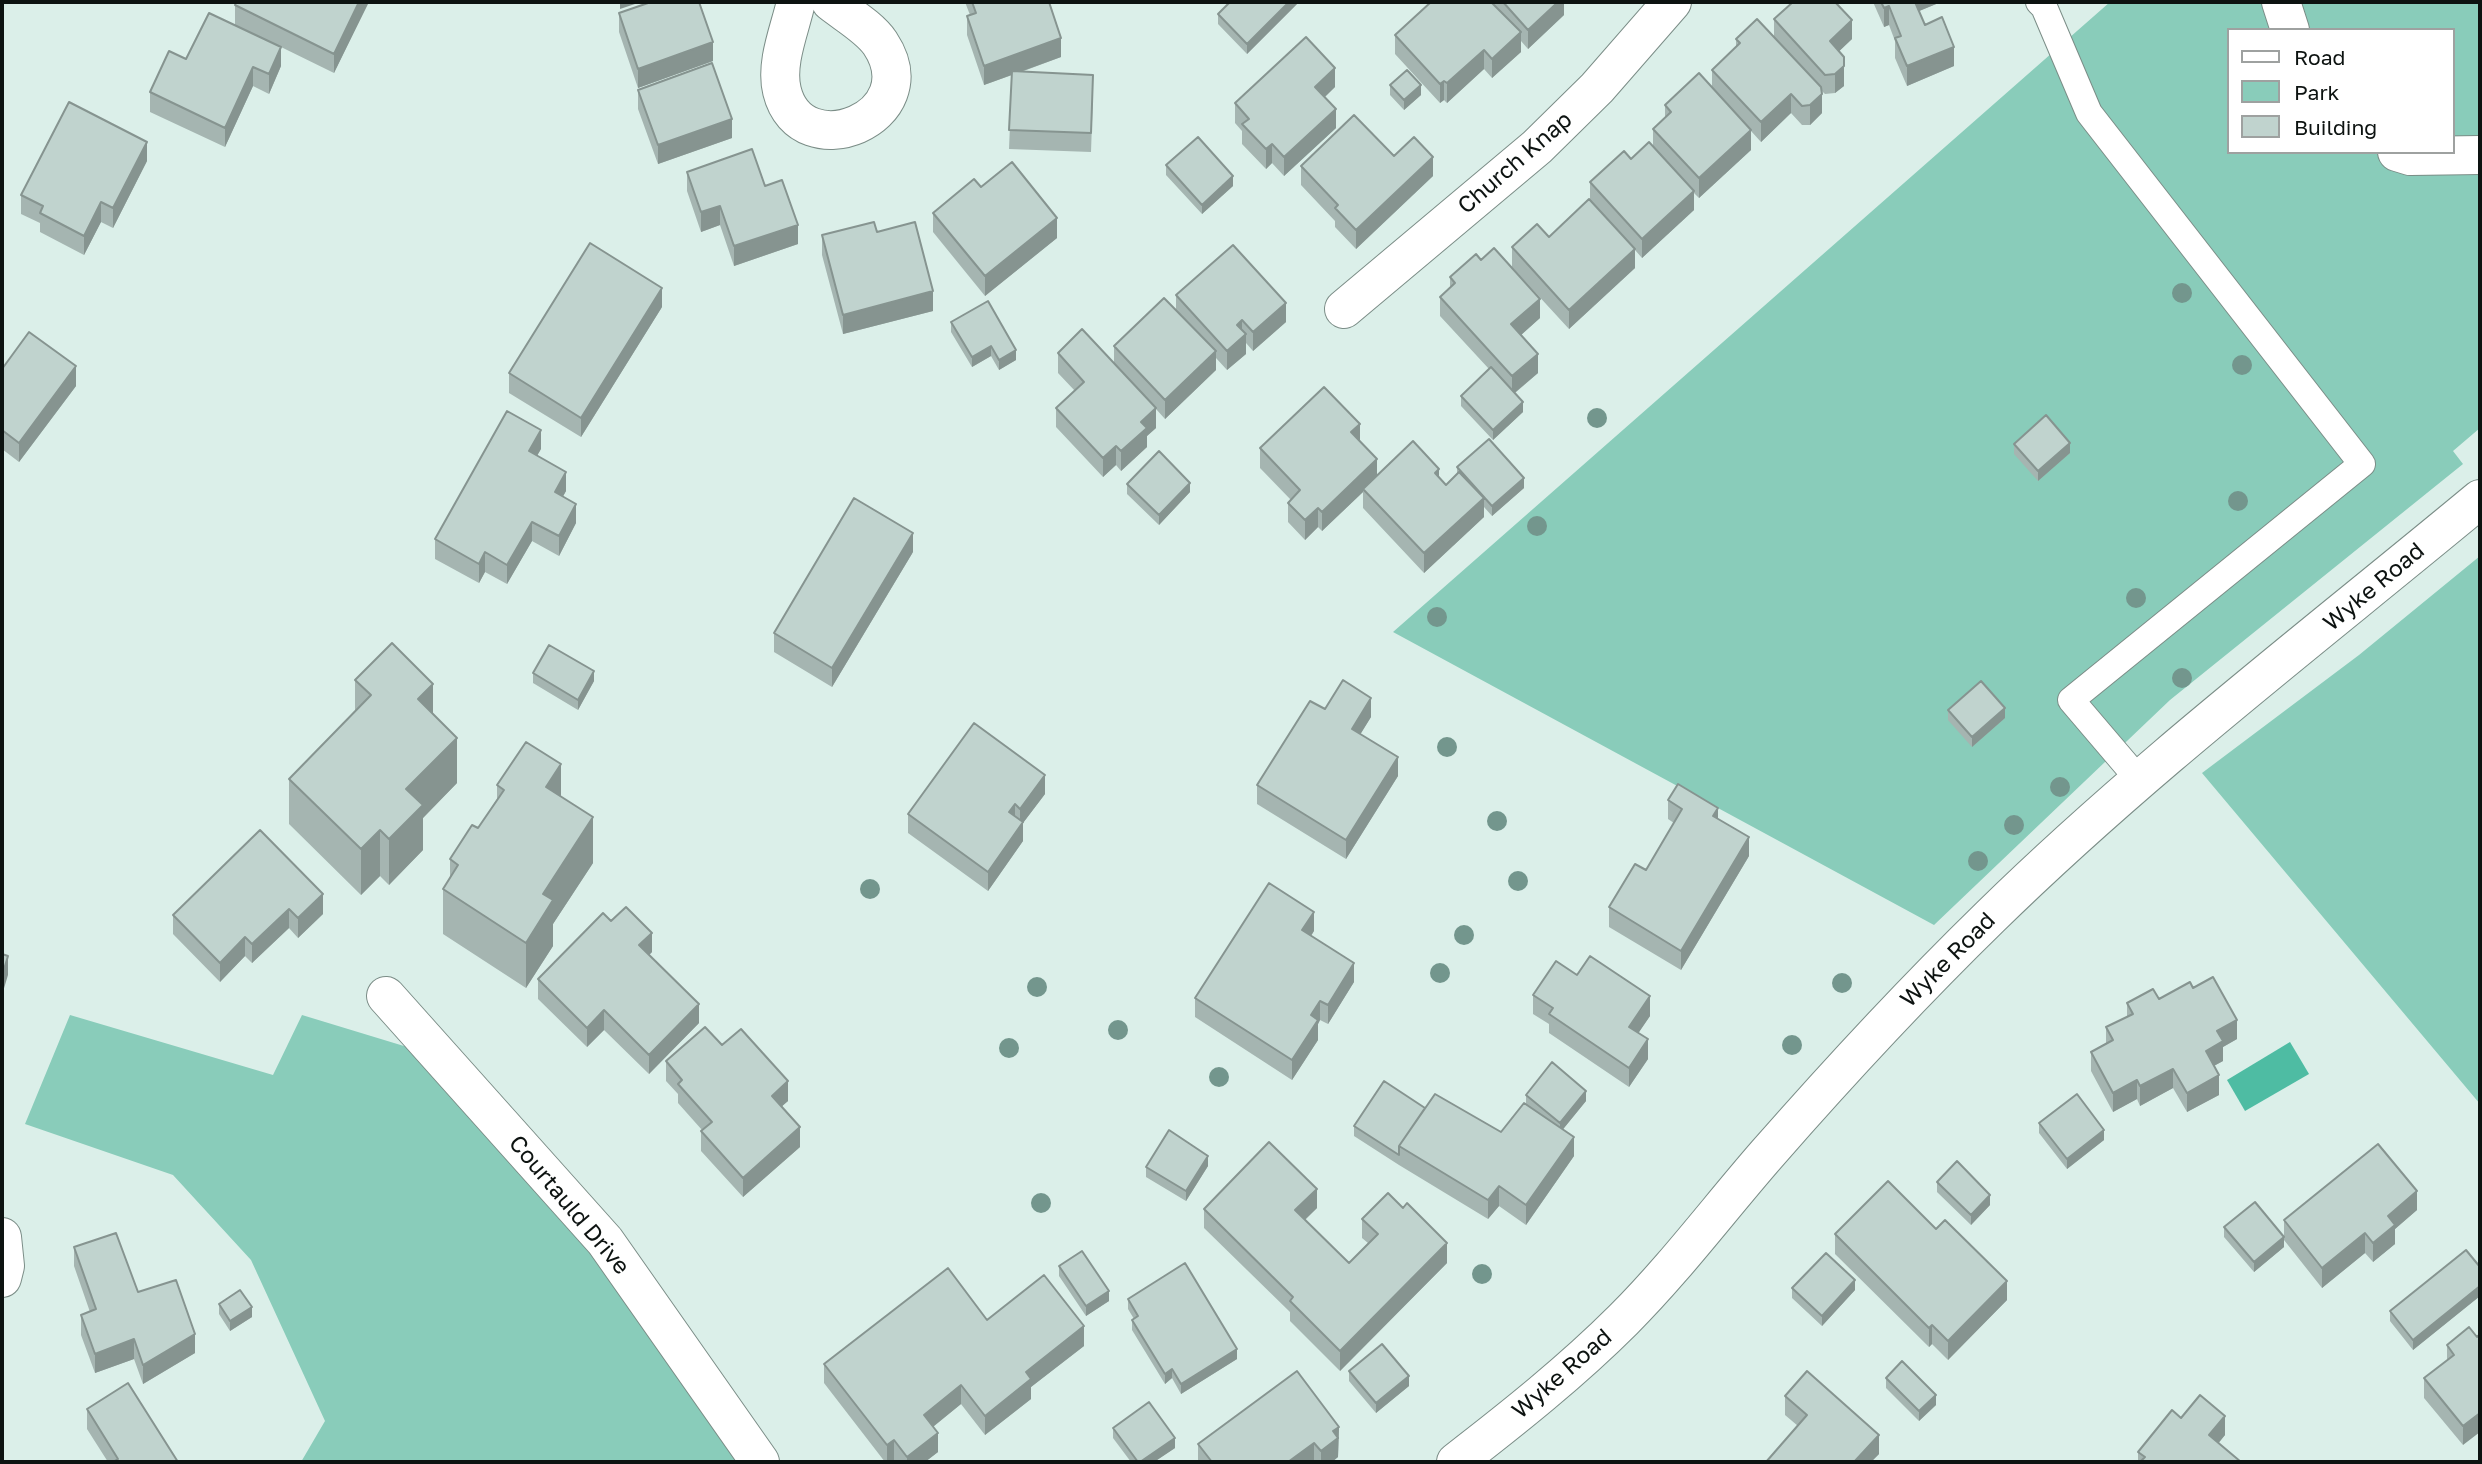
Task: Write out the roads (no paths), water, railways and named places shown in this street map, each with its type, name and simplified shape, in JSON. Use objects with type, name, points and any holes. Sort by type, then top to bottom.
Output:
[{"type":"street","points":[[796,2],[780,75],[782,93],[803,121],[819,129],[836,131],[853,128],[869,120],[881,107],[889,92],[891,75],[888,56],[878,40],[831,2]]},
{"type":"street","name":"Church Knap","points":[[1344,309],[1536,147],[1597,88],[1672,2]]},
{"type":"street","points":[[2281,2],[2289,28]]},
{"type":"street","points":[[2404,154],[2480,155]]},
{"type":"street","name":"Wyke Road","points":[[1456,1462],[1514,1417],[1620,1323],[1662,1279],[1768,1153],[1885,1024],[1991,916],[2140,781],[2480,499]]},
{"type":"street","name":"Courtauld Drive","points":[[386,996],[605,1241],[760,1462]]},
{"type":"street","points":[[2,1237],[5,1266],[2,1278]]},
{"type":"lane","points":[[2039,2],[2045,7],[2089,113],[2362,464],[2071,700],[2140,781]]}]
